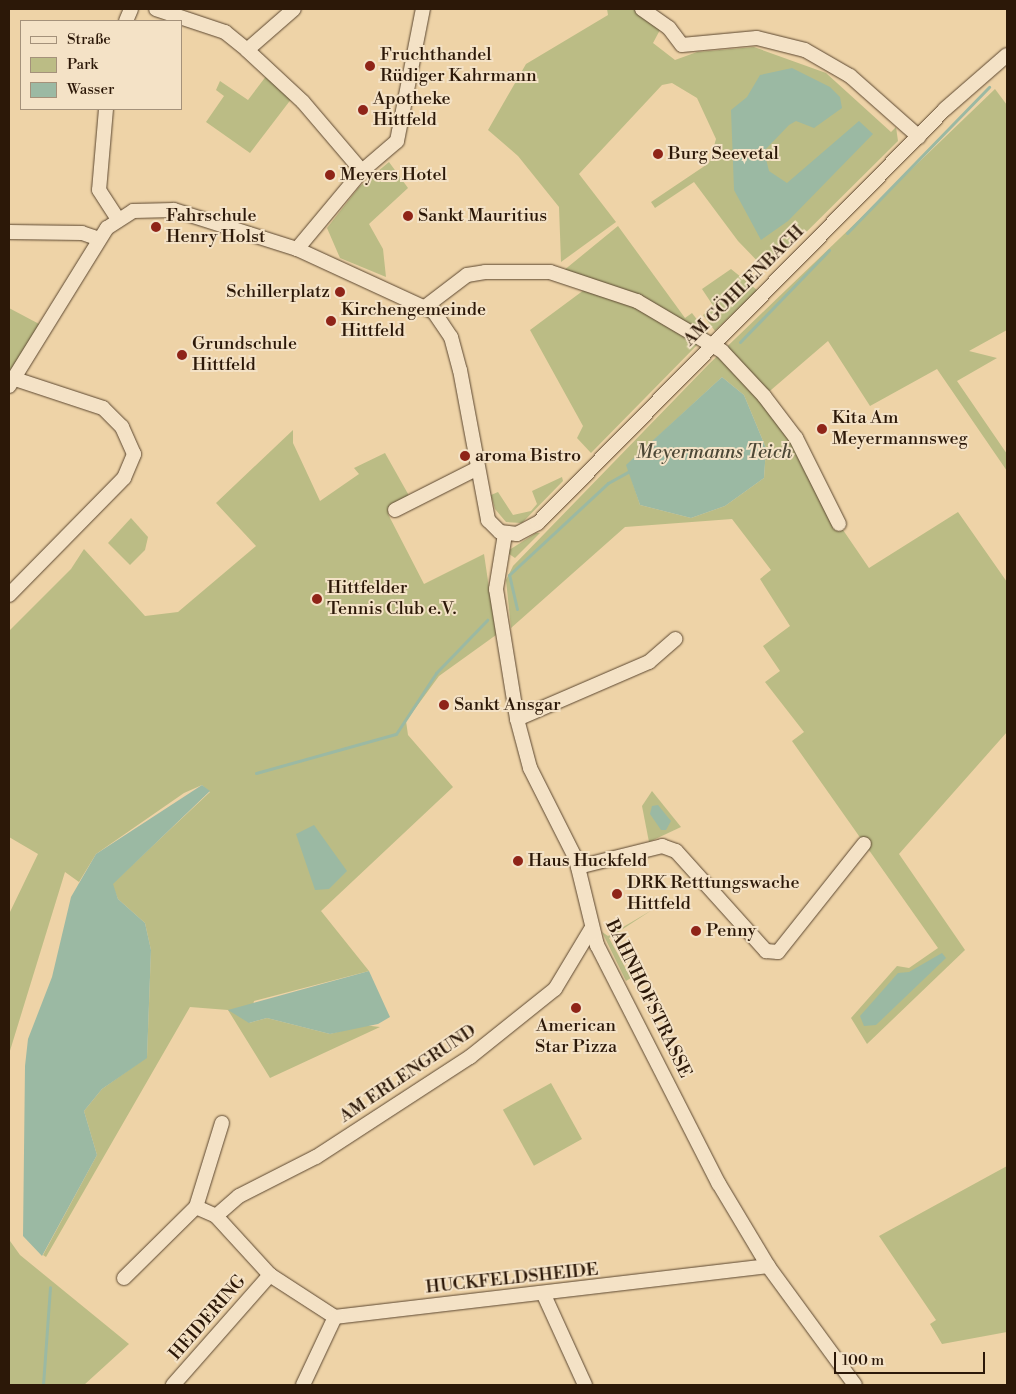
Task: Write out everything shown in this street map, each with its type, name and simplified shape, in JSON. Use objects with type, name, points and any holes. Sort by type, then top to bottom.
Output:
[{"type":"street","points":[[156,9],[225,32],[303,102],[362,171]]},
{"type":"street","points":[[247,50],[294,9]]},
{"type":"street","points":[[297,249],[362,171],[397,141],[423,9]]},
{"type":"street","points":[[642,9],[669,28],[682,45],[757,38],[805,50],[850,76],[919,137]]},
{"type":"street","name":"AM GÖHLENBACH","points":[[505,534],[524,532],[538,523],[711,345],[919,137],[1007,55]]},
{"type":"street","points":[[106,110],[99,190],[118,219]]},
{"type":"street","points":[[9,595],[124,478],[134,454],[122,427],[103,408],[12,382],[99,239],[118,219],[147,208],[174,210],[297,249],[425,307],[440,318],[451,337],[488,520],[505,534]]},
{"type":"street","points":[[9,232],[82,232],[99,239]]},
{"type":"street","points":[[425,307],[476,273],[550,272],[628,297],[711,345],[764,396],[796,438],[839,524]]},
{"type":"street","points":[[395,510],[478,468]]},
{"type":"street","name":"BAHNHOFSTRASSE","points":[[505,534],[496,589],[517,719],[530,768],[578,867],[591,929],[717,1180],[768,1266],[855,1385]]},
{"type":"street","points":[[517,719],[649,662],[675,639]]},
{"type":"street","points":[[578,867],[662,846],[676,851],[766,951],[778,952],[864,844]]},
{"type":"street","name":"AM ERLENGRUND","points":[[216,1216],[239,1196],[316,1157],[470,1058],[555,989],[591,929]]},
{"type":"street","points":[[124,1278],[196,1207],[222,1123]]},
{"type":"street","points":[[196,1207],[216,1216],[270,1275],[335,1317],[303,1385]]},
{"type":"street","name":"HUCKFELDSHEIDE","points":[[335,1317],[544,1295],[768,1266]]},
{"type":"street","name":"HEIDERING","points":[[173,1385],[270,1275]]},
{"type":"street","points":[[544,1295],[585,1385]]},
{"type":"green space","points":[[607,9],[633,9],[661,28],[653,43],[675,60],[697,52],[754,47],[826,73],[891,132],[896,127],[898,141],[767,271],[738,241],[694,182],[655,208],[651,202],[709,163],[716,139],[697,98],[672,83],[662,85],[579,174],[616,222],[561,262],[559,207],[518,156],[488,130],[526,64],[608,15]]},
{"type":"green space","points":[[267,75],[292,98],[250,153],[206,122],[224,96],[216,90],[220,81],[248,100]]},
{"type":"green space","points":[[995,89],[1007,105],[1007,330],[969,351],[997,358],[957,381],[1007,454],[1007,471],[937,369],[870,406],[828,341],[764,396],[828,508],[869,568],[958,512],[1007,582],[1007,732],[899,854],[965,950],[867,1044],[851,1018],[897,966],[909,968],[938,948],[792,741],[804,732],[765,682],[780,671],[763,646],[790,626],[760,579],[771,570],[732,519],[625,527],[511,628],[506,580],[513,566],[709,364]],"holes":[[[722,377],[744,395],[766,448],[764,478],[725,506],[691,518],[640,505],[627,465]]]},
{"type":"green space","points":[[389,162],[408,188],[369,224],[383,249],[386,277],[340,258],[327,228],[359,187]]},
{"type":"green space","points":[[618,226],[685,318],[692,313],[708,334],[704,338],[563,271]]},
{"type":"green space","points":[[731,269],[757,290],[715,331],[703,315],[714,307],[702,289]]},
{"type":"green space","points":[[584,290],[625,300],[700,342],[591,453],[577,438],[583,426],[530,330]]},
{"type":"green space","points":[[9,308],[41,325],[9,376]]},
{"type":"green space","points":[[293,430],[293,443],[320,501],[359,474],[354,468],[385,453],[412,501],[388,514],[424,584],[484,554],[496,635],[439,676],[406,721],[408,735],[453,787],[321,911],[369,971],[254,1001],[249,1023],[267,1018],[330,1034],[363,1025],[380,1027],[270,1078],[228,1010],[190,1007],[46,1257],[43,1255],[97,1155],[84,1111],[102,1089],[147,1057],[151,950],[145,923],[118,899],[112,884],[210,792],[202,785],[184,793],[96,854],[79,882],[65,872],[9,1054],[9,914],[38,854],[9,837],[9,631],[71,569],[84,549],[145,616],[178,612],[256,546],[216,503]]},
{"type":"green space","points":[[562,477],[563,481],[522,523],[506,522],[495,509],[491,495],[498,492],[513,515],[531,511],[537,504],[532,491]]},
{"type":"green space","points":[[131,518],[148,537],[145,550],[130,565],[108,543]]},
{"type":"green space","points":[[536,533],[540,533],[515,558],[506,552]]},
{"type":"green space","points":[[652,791],[681,827],[649,842],[642,806]]},
{"type":"green space","points":[[652,910],[609,938],[631,978],[626,981],[602,932],[608,936]]},
{"type":"green space","points":[[551,1083],[582,1139],[534,1166],[503,1110]]},
{"type":"green space","points":[[9,1132],[10,1241],[20,1255],[129,1344],[84,1385],[9,1385]]},
{"type":"green space","points":[[1007,1166],[1007,1332],[942,1344],[930,1324],[936,1320],[879,1236]]},
{"type":"water","points":[[792,68],[830,87],[840,97],[842,108],[814,128],[796,121],[789,125],[764,151],[769,171],[787,183],[859,121],[873,134],[788,221],[761,240],[734,190],[731,110],[747,97],[760,75]]},
{"type":"water","name":"Meyermanns Teich","points":[[722,377],[744,395],[766,448],[764,478],[725,506],[691,518],[640,505],[626,465]]},
{"type":"water","points":[[202,785],[210,791],[113,884],[118,899],[145,923],[151,950],[147,1058],[102,1089],[84,1111],[97,1155],[42,1256],[23,1236],[25,1066],[28,1039],[52,977],[71,897],[96,854]]},
{"type":"water","points":[[658,805],[671,821],[666,830],[661,830],[650,814],[652,806]]},
{"type":"water","points":[[314,825],[347,871],[329,889],[315,890],[296,834]]},
{"type":"water","points":[[942,953],[946,958],[876,1025],[864,1026],[860,1016],[898,973],[909,972]]},
{"type":"water","points":[[369,971],[390,1017],[378,1024],[330,1034],[267,1018],[249,1023],[228,1010]]},
{"type":"waterway","points":[[847,233],[989,87]]},
{"type":"waterway","points":[[740,342],[829,250]]},
{"type":"waterway","points":[[517,609],[509,575],[608,483],[631,470]]},
{"type":"waterway","points":[[256,773],[396,734],[436,673],[487,620]]},
{"type":"waterway","points":[[43,1385],[50,1287]]},
{"type":"place","name":"Fruchthandel Rüdiger Kahrmann","points":[[370,66]]},
{"type":"place","name":"Apotheke Hittfeld","points":[[363,110]]},
{"type":"place","name":"Burg Seevetal","points":[[658,154]]},
{"type":"place","name":"Meyers Hotel","points":[[330,175]]},
{"type":"place","name":"Sankt Mauritius","points":[[408,216]]},
{"type":"place","name":"Fahrschule Henry Holst","points":[[156,227]]},
{"type":"place","name":"Schillerplatz","points":[[340,292]]},
{"type":"place","name":"Kirchengemeinde Hittfeld","points":[[331,321]]},
{"type":"place","name":"Grundschule Hittfeld","points":[[182,355]]},
{"type":"place","name":"Kita Am Meyermannsweg","points":[[822,429]]},
{"type":"place","name":"aroma Bistro","points":[[465,456]]},
{"type":"place","name":"Hittfelder Tennis Club e.V.","points":[[317,599]]},
{"type":"place","name":"Sankt Ansgar","points":[[444,705]]},
{"type":"place","name":"Haus Huckfeld","points":[[518,861]]},
{"type":"place","name":"DRK Retttungswache Hittfeld","points":[[617,894]]},
{"type":"place","name":"Penny","points":[[696,931]]},
{"type":"place","name":"American Star Pizza","points":[[576,1008]]}]
